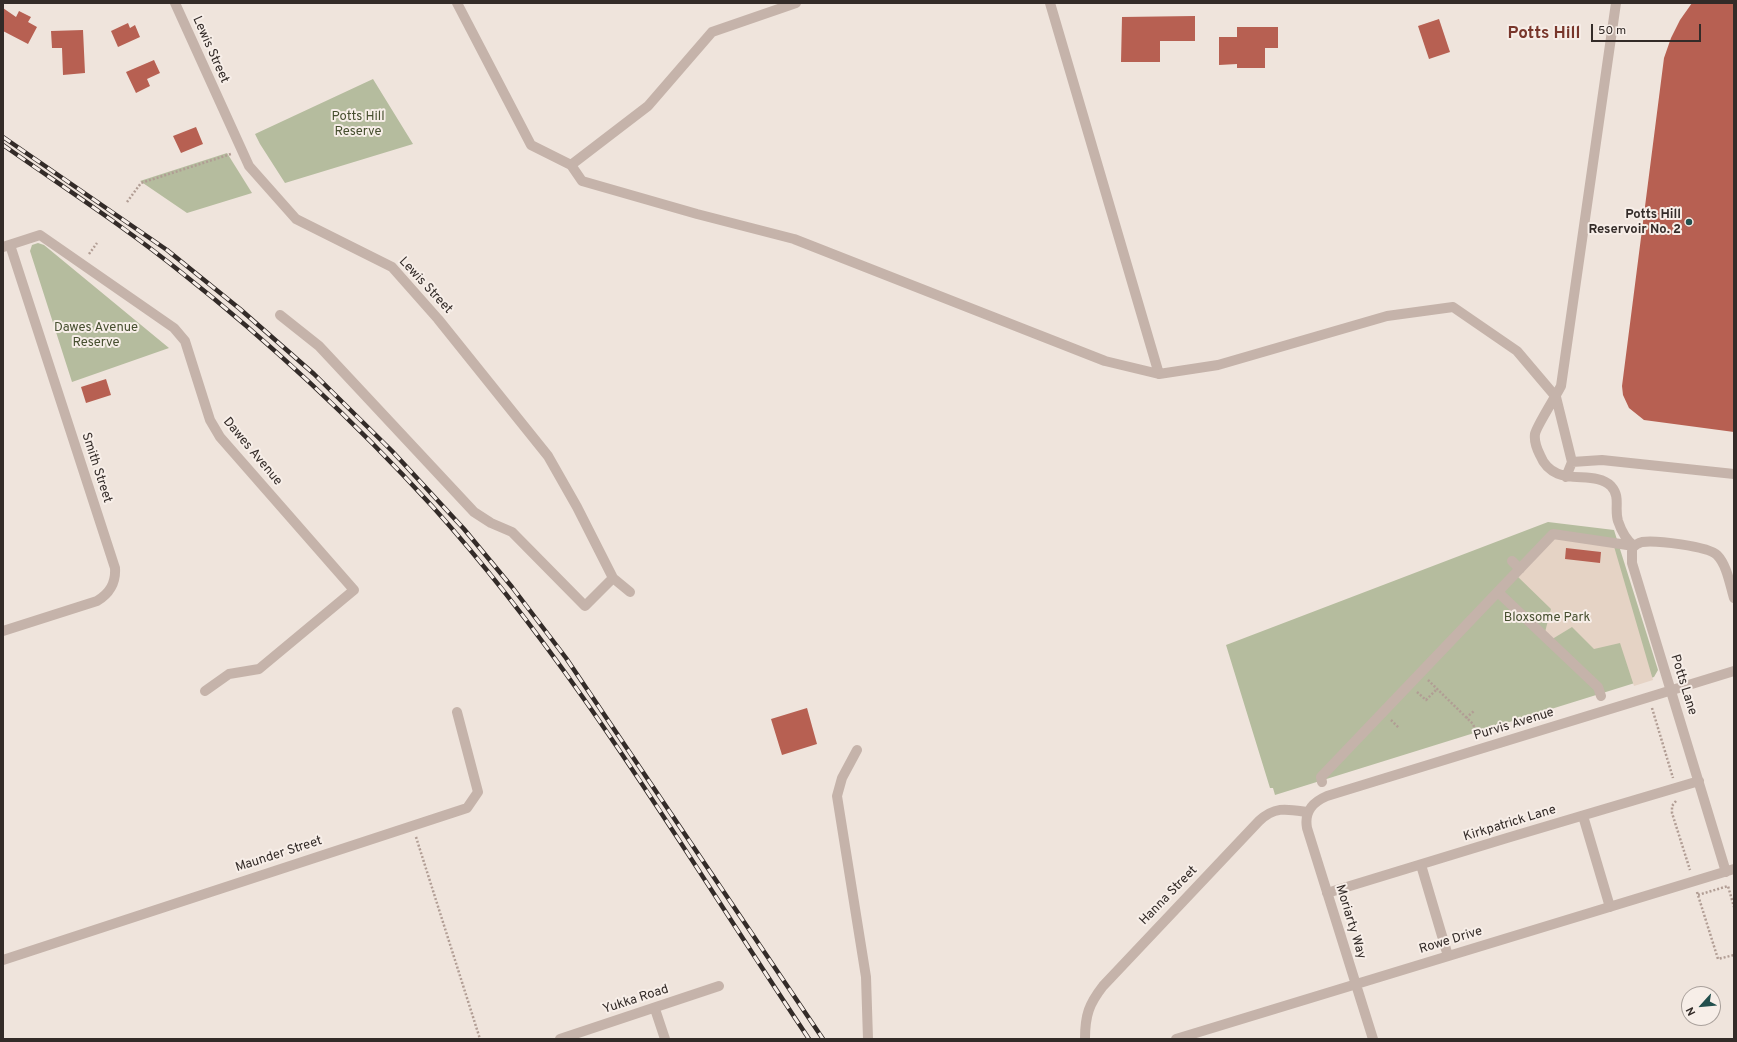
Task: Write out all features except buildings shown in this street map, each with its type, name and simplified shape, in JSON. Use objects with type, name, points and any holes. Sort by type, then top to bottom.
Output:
[{"type":"street","name":"Lewis Street","points":[[175,3],[248,166],[296,219],[341,243],[392,267],[438,319],[548,456],[577,507],[613,578],[630,592]]},
{"type":"street","points":[[457,3],[532,145],[571,166],[582,182],[794,239],[1105,361],[1159,374],[1218,365],[1387,316],[1453,307],[1518,351],[1556,397],[1572,462],[1566,477]]},
{"type":"street","points":[[571,166],[648,106],[712,32],[796,3]]},
{"type":"street","points":[[1050,3],[1159,374]]},
{"type":"street","points":[[1616,3],[1561,386],[1535,434],[1536,444],[1547,467],[1566,477],[1606,482],[1612,488],[1618,497],[1617,520],[1627,540],[1634,546]]},
{"type":"street","name":"Dawes Avenue","points":[[6,246],[40,235],[174,328],[185,341],[210,420],[220,437],[354,590],[259,669],[229,674],[205,691]]},
{"type":"street","name":"Smith Street","points":[[3,631],[97,600],[109,592],[114,584],[116,576],[115,568],[6,246]]},
{"type":"street","points":[[280,315],[319,346],[474,512],[491,524],[512,532],[585,606],[613,578]]},
{"type":"street","points":[[1572,462],[1602,460],[1734,474]]},
{"type":"street","points":[[1322,782],[1321,778],[1553,534],[1634,546],[1643,542],[1697,547],[1717,555],[1723,563],[1734,598]]},
{"type":"street","name":"Potts Lane","points":[[1634,546],[1632,548],[1631,555],[1632,563],[1699,781],[1730,870]]},
{"type":"street","points":[[1512,561],[1520,569]]},
{"type":"street","points":[[1498,592],[1598,687],[1601,696]]},
{"type":"street","name":"Purvis Avenue","points":[[1307,812],[1312,805],[1327,796],[1734,671]]},
{"type":"street","name":"Maunder Street","points":[[3,960],[467,808],[478,792],[457,712]]},
{"type":"street","points":[[858,750],[842,778],[837,796],[866,977],[868,1039]]},
{"type":"street","name":"Kirkpatrick Lane","points":[[1328,893],[1699,781]]},
{"type":"street","name":"Hanna Street","points":[[1085,1039],[1086,1014],[1093,999],[1103,986],[1259,821],[1273,811],[1291,810],[1307,812]]},
{"type":"street","name":"Moriarty Way","points":[[1307,812],[1305,820],[1307,828],[1373,1039]]},
{"type":"street","points":[[1583,816],[1610,907]]},
{"type":"street","points":[[1421,865],[1448,956]]},
{"type":"street","name":"Rowe Drive","points":[[1176,1039],[1730,870]]},
{"type":"street","name":"Yukka Road","points":[[560,1039],[655,1009],[719,986]]},
{"type":"street","points":[[655,1009],[665,1039]]},
{"type":"path","points":[[127,202],[140,183],[222,158],[241,149]]},
{"type":"path","points":[[1420,673],[1473,724],[1477,734]]},
{"type":"path","points":[[1410,684],[1426,700],[1437,689]]},
{"type":"path","points":[[1466,718],[1474,711]]},
{"type":"path","points":[[1653,713],[1673,778]]},
{"type":"path","points":[[1672,813],[1688,865]]},
{"type":"path","points":[[413,825],[480,1039]]},
{"type":"path","points":[[1698,895],[1728,886],[1734,907]]},
{"type":"path","points":[[1703,911],[1718,959],[1734,955]]},
{"type":"green space","name":"Potts Hill Reserve","points":[[373,79],[413,144],[285,183],[255,134]]},
{"type":"green space","points":[[227,153],[252,193],[187,213],[140,181]]},
{"type":"green space","name":"Dawes Avenue Reserve","points":[[38,243],[44,245],[169,348],[72,382],[30,251],[32,245]]},
{"type":"green space","name":"Bloxsome Park","points":[[1548,522],[1614,530],[1658,670],[1654,677],[1275,795],[1273,788],[1270,788],[1226,645]]},
{"type":"shaded area","points":[[1553,534],[1613,543],[1653,680],[1634,686],[1620,643],[1594,649],[1572,627],[1549,641],[1544,636],[1551,609],[1515,574]]},
{"type":"railway","points":[[3,137],[167,250],[240,309],[314,374],[392,451],[464,529],[512,587],[566,658],[823,1039]]},
{"type":"railway","points":[[3,145],[160,256],[215,300],[280,356],[343,414],[432,506],[485,568],[584,698],[809,1039]]},
{"type":"place","name":"Potts Hill Reservoir No. 2","points":[[1689,222]]},
{"type":"district","name":"Potts Hill","points":[[1544,35]]}]
